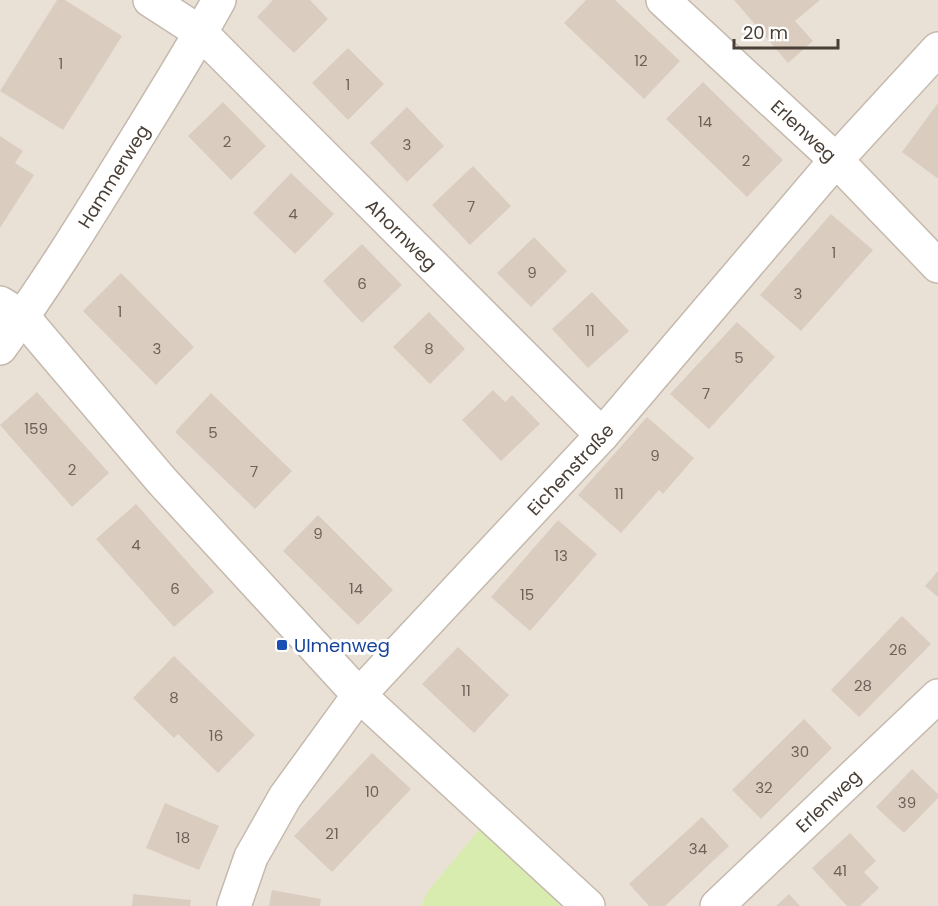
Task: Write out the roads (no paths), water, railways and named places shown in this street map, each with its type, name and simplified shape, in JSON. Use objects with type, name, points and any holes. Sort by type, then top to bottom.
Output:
[{"type":"street","name":"Ahornweg","points":[[150,0],[201,33],[602,435]]},
{"type":"street","name":"Hammerweg","points":[[0,348],[11,310],[90,214],[219,0]]},
{"type":"street","name":"Erlenweg","points":[[663,0],[836,160],[938,266]]},
{"type":"street","name":"Eichenstraße","points":[[234,906],[251,857],[285,797],[359,695],[602,435],[836,160],[938,49]]},
{"type":"street","points":[[11,310],[162,481],[359,695],[588,906]]},
{"type":"street","name":"Erlenweg","points":[[717,906],[938,696]]},
{"type":"place","name":"Ulmenweg","points":[[282,645]]}]
